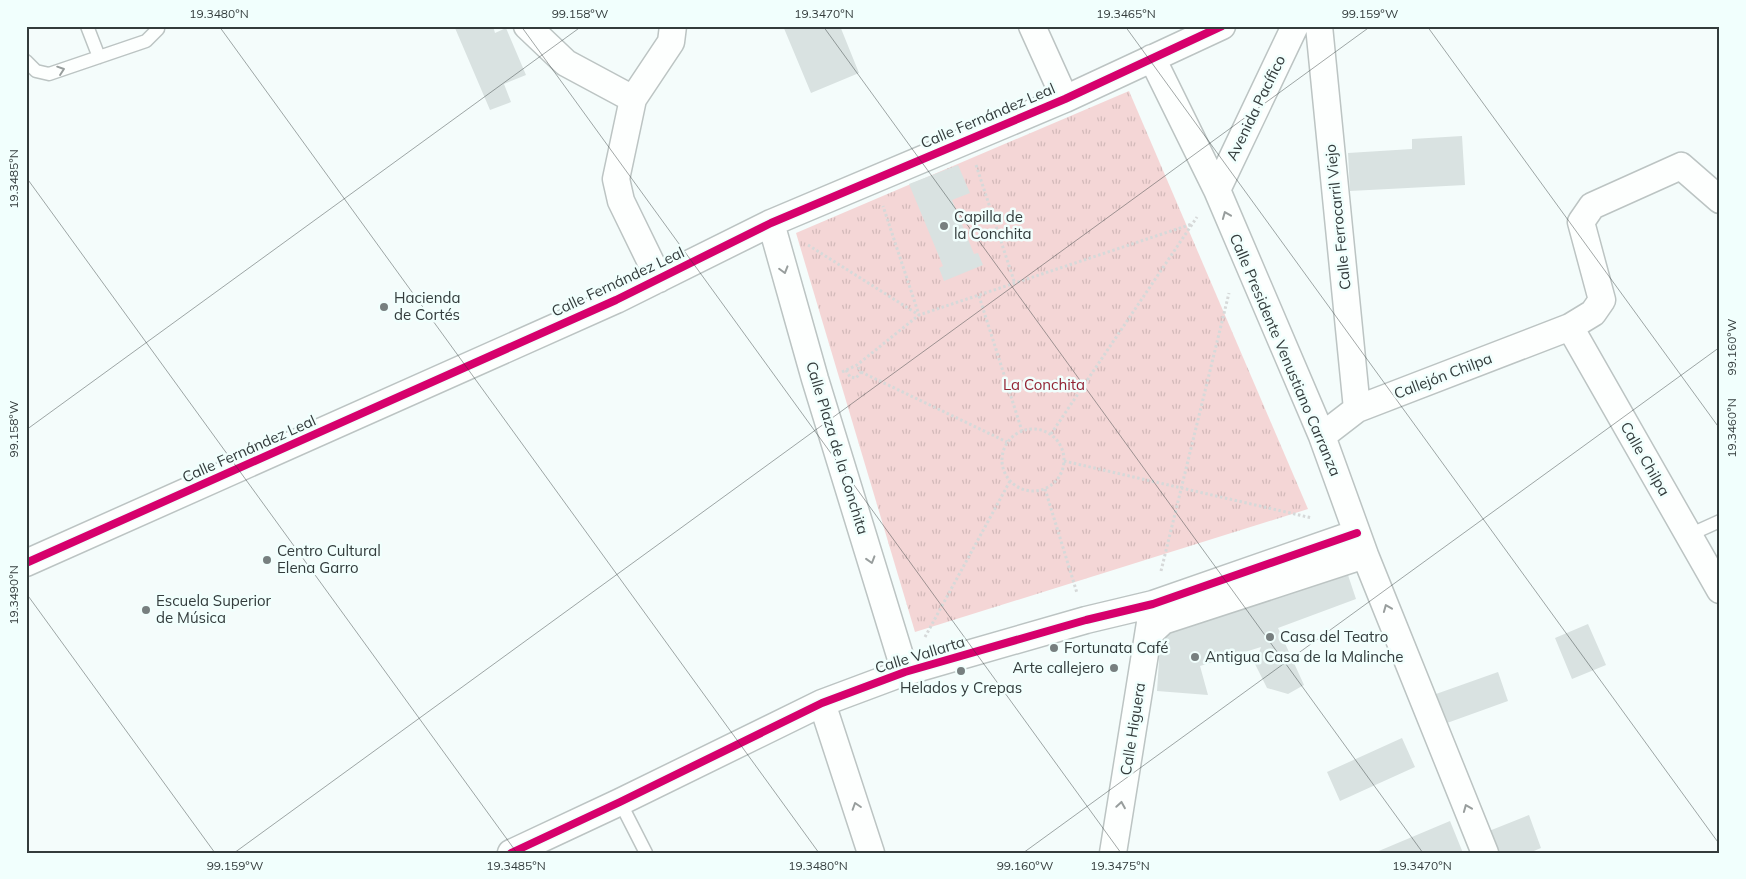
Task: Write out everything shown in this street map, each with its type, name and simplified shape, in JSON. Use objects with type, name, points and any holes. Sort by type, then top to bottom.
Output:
[{"type":"street","points":[[527,26],[566,63],[633,99]]},
{"type":"street","points":[[659,279],[620,201],[616,178],[633,99],[671,42],[673,26]]},
{"type":"street","points":[[1032,26],[1065,99]]},
{"type":"street","name":"Calle Fernández Leal","points":[[26,563],[608,304],[771,223],[1065,99],[1222,26]]},
{"type":"street","name":"Avenida Pacífico","points":[[1217,190],[1295,26]]},
{"type":"street","name":"Calle Ferrocarril Viejo","points":[[1319,26],[1357,408]]},
{"type":"street","name":"Calle Presidente Venustiano Carranza","points":[[1152,58],[1217,190],[1240,249],[1322,436],[1361,544],[1485,853]]},
{"type":"street","name":"Callejón Chilpa","points":[[1322,436],[1357,408],[1570,327],[1593,313],[1602,300],[1581,222],[1592,206],[1681,166],[1720,200]]},
{"type":"street","name":"Calle Plaza de la Conchita","points":[[771,223],[815,379],[905,672]]},
{"type":"street","name":"Calle Chilpa","points":[[1570,327],[1720,590]]},
{"type":"street","points":[[1149,634],[1163,621],[1361,544]]},
{"type":"street","name":"Calle Vallarta","points":[[511,853],[822,703],[905,672],[1086,620],[1153,604],[1361,544]]},
{"type":"street","name":"Calle Higuera","points":[[1113,853],[1153,604]]},
{"type":"street","points":[[822,703],[871,853]]},
{"type":"lane","points":[[87,26],[99,57]]},
{"type":"lane","points":[[26,61],[36,71],[49,74],[146,40],[158,29],[158,26]]},
{"type":"lane","points":[[1689,535],[1720,521]]},
{"type":"lane","points":[[620,802],[646,853]]},
{"type":"path","points":[[968,140],[1014,284]]},
{"type":"path","points":[[874,179],[920,315]]},
{"type":"path","points":[[1051,434],[1192,224],[1217,190]]},
{"type":"path","points":[[771,223],[920,315]]},
{"type":"path","points":[[815,379],[846,370],[856,365],[920,315],[1192,224]]},
{"type":"path","points":[[1153,604],[1240,249]]},
{"type":"path","points":[[979,296],[1022,431]]},
{"type":"path","points":[[856,365],[861,372],[1007,442]]},
{"type":"path","points":[[846,370],[850,377],[856,378],[861,372]]},
{"type":"path","points":[[1042,430],[1051,434],[1064,451],[1064,461],[1059,478],[1045,489],[1026,491],[1010,481],[1002,462],[1007,442],[1022,431],[1042,430]]},
{"type":"path","points":[[1064,461],[1320,520],[1361,544]]},
{"type":"path","points":[[905,672],[1010,481]]},
{"type":"path","points":[[1045,489],[1086,620]]},
{"type":"green space","name":"La Conchita","points":[[1129,91],[1308,509],[915,632],[796,233]]},
{"type":"building","points":[[459,26],[493,26],[495,33],[506,28],[526,75],[504,84],[511,102],[490,110],[455,28]]},
{"type":"building","points":[[783,26],[840,26],[859,73],[811,93]]},
{"type":"building","points":[[1462,136],[1465,185],[1350,191],[1348,153],[1412,149],[1412,139]]},
{"type":"building","name":"Capilla de la Conchita","points":[[958,165],[970,193],[952,200],[974,254],[978,253],[983,265],[944,281],[939,268],[943,266],[909,184]]},
{"type":"building","points":[[1347,572],[1356,599],[1278,628],[1304,685],[1288,694],[1267,688],[1255,664],[1261,647],[1200,666],[1208,695],[1157,691],[1161,630]]},
{"type":"building","points":[[1588,624],[1606,665],[1572,679],[1555,638]]},
{"type":"building","points":[[1498,672],[1508,701],[1447,723],[1436,694]]},
{"type":"building","points":[[1402,738],[1415,767],[1340,801],[1327,772]]},
{"type":"building","points":[[1529,815],[1541,848],[1529,853],[1498,853],[1489,831]]},
{"type":"building","points":[[1450,821],[1463,853],[1374,853]]},
{"type":"cycle path","points":[[26,563],[616,300],[771,223],[1065,99],[1222,26]]},
{"type":"cycle path","points":[[511,853],[822,703],[905,672],[1086,620],[1153,604],[1357,533]]},
{"type":"place","name":"Capilla de la Conchita","points":[[944,226]]},
{"type":"place","name":"Hacienda de Cortés","points":[[384,307]]},
{"type":"place","name":"Centro Cultural Elena Garro","points":[[267,560]]},
{"type":"place","name":"Escuela Superior de Música","points":[[146,610]]},
{"type":"place","name":"Casa del Teatro","points":[[1270,637]]},
{"type":"place","name":"Fortunata Café","points":[[1054,648]]},
{"type":"place","name":"Antigua Casa de la Malinche","points":[[1195,657]]},
{"type":"place","name":"Arte callejero","points":[[1114,668]]},
{"type":"place","name":"Helados y Crepas","points":[[961,671]]}]
